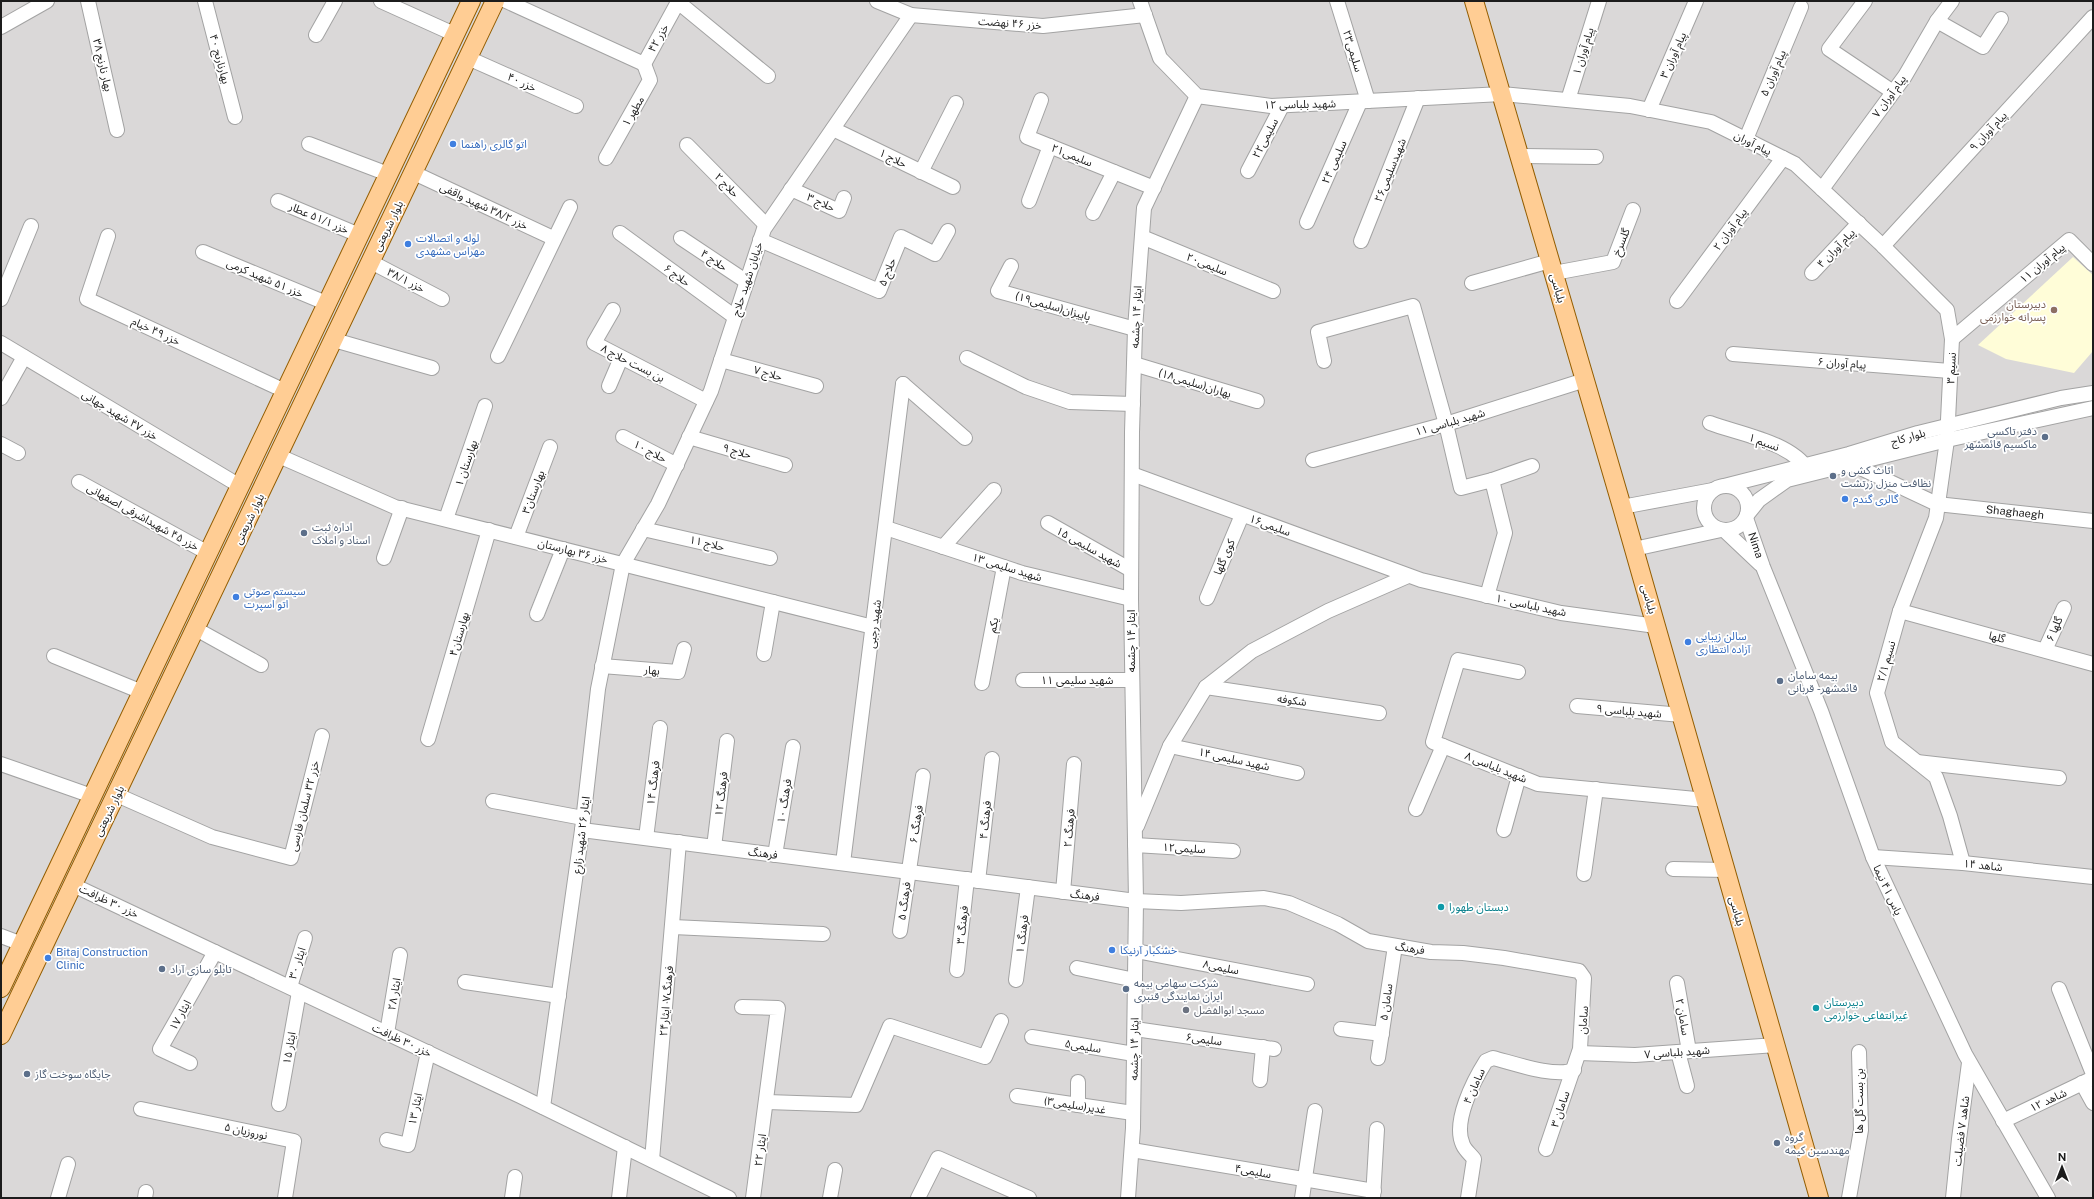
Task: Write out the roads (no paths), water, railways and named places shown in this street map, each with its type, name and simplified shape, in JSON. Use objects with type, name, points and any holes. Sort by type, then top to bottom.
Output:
[{"type":"main road","name":"بلوار شریعتی","points":[[1,988],[471,1]]},
{"type":"main road","name":"بلوار شریعتی","points":[[1,1035],[279,456],[495,1]]},
{"type":"main road","name":"بلباسی","points":[[1474,1],[1682,715],[1819,1198]]},
{"type":"main road","points":[[125,727],[144,737]]},
{"type":"street","points":[[1,27],[47,1]]},
{"type":"street","name":"بهار نارنج ۳۸","points":[[88,1],[117,130]]},
{"type":"street","name":"بهارنارنج ۴۰","points":[[205,1],[235,117]]},
{"type":"street","points":[[316,35],[335,1]]},
{"type":"street","points":[[381,1],[454,34]]},
{"type":"street","name":"خزر ۴۲","points":[[506,1],[644,64],[678,2],[768,76]]},
{"type":"street","name":"خزر ۴۶ نهضت","points":[[876,1],[911,15],[1043,26],[1142,5]]},
{"type":"street","name":"سلیمی۲۳","points":[[1337,1],[1364,101]]},
{"type":"street","name":"پیام آوران ۱","points":[[1568,100],[1599,1]]},
{"type":"street","name":"پیام آوران ۳","points":[[1649,110],[1696,1]]},
{"type":"street","points":[[1865,1],[1829,49],[1893,92]]},
{"type":"street","name":"پیام آوران ۷","points":[[1822,189],[1905,76],[1936,21],[1952,1]]},
{"type":"street","points":[[1142,5],[1160,58],[1197,96]]},
{"type":"street","name":"پیام آوران ۵","points":[[1746,139],[1801,7]]},
{"type":"street","name":"خیابان شهید حلاج","points":[[622,564],[658,504],[706,401],[766,225],[911,15]]},
{"type":"street","name":"پیام آوران ۹","points":[[1883,246],[2093,17]]},
{"type":"street","points":[[1936,21],[1983,47],[2001,19]]},
{"type":"street","name":"خزر ۴۰","points":[[468,58],[576,106]]},
{"type":"street","name":"مطهر ۱","points":[[606,158],[650,80],[644,64]]},
{"type":"street","name":"شهید بلباسی ١٢","points":[[1197,96],[1282,106],[1502,94]]},
{"type":"street","name":"پیام آوران","points":[[1502,94],[1649,110],[1711,122],[1795,164],[1883,246],[1947,310]]},
{"type":"street","name":"ایثار ۱۴ چشمه","points":[[1128,1198],[1134,1114],[1136,951],[1136,845],[1130,599],[1135,329],[1144,208],[1197,96]]},
{"type":"street","name":"شهیدسلیمی۲۶","points":[[1361,241],[1418,98]]},
{"type":"street","name":"سلیمی۲۱","points":[[1041,100],[1026,137],[1154,188]]},
{"type":"street","name":"سلیمی ۲۴","points":[[1307,222],[1364,101]]},
{"type":"street","points":[[921,172],[956,103]]},
{"type":"street","name":"سلیمی۲۲","points":[[1248,171],[1282,106]]},
{"type":"street","name":"حلاج ۱","points":[[833,129],[953,187]]},
{"type":"street","points":[[310,144],[388,174]]},
{"type":"street","name":"حلاج ۲","points":[[687,145],[766,225]]},
{"type":"street","points":[[1029,201],[1050,146]]},
{"type":"street","points":[[1520,156],[1596,157]]},
{"type":"street","name":"پیام آوران ۲","points":[[1677,301],[1783,158]]},
{"type":"street","points":[[1093,213],[1114,172]]},
{"type":"street","name":"خزر ۳۸/۲ شهید واقفی","points":[[414,173],[553,238]]},
{"type":"street","name":"حلاج ۳","points":[[791,189],[839,210],[844,198]]},
{"type":"street","name":"خزر ۵۱/۱ عطار","points":[[278,201],[359,235]]},
{"type":"street","points":[[498,356],[553,238],[570,207]]},
{"type":"street","name":"گلسرخ","points":[[1552,267],[1613,262],[1633,210]]},
{"type":"street","name":"پیام آوران ۴","points":[[1812,272],[1859,223]]},
{"type":"street","points":[[1,299],[31,226]]},
{"type":"street","name":"حلاج ۵","points":[[760,240],[879,291],[902,236],[935,254],[948,231]]},
{"type":"street","name":"حلاج ۶","points":[[620,233],[735,317]]},
{"type":"street","name":"خزر ۴۹ خیام","points":[[108,236],[87,299],[285,391]]},
{"type":"street","name":"سلیمی۲۰","points":[[1142,237],[1273,291]]},
{"type":"street","name":"حلاج ۴","points":[[681,238],[747,282]]},
{"type":"street","name":"پیام آوران ۱۱","points":[[1952,339],[2069,240],[2093,264]]},
{"type":"street","name":"خزر ۵۱ شهید کرمی","points":[[203,252],[326,303]]},
{"type":"street","name":"خزر ۳۸/۱","points":[[371,262],[442,298]]},
{"type":"street","name":"پاییزان(سلیمی۱۹)","points":[[1011,266],[998,291],[1135,329]]},
{"type":"street","points":[[1472,283],[1552,267]]},
{"type":"street","points":[[1324,361],[1318,332],[1413,306],[1446,424],[1461,488],[1492,480],[1532,466]]},
{"type":"street","name":"بن بست حلاج ۸","points":[[613,310],[594,344],[706,401]]},
{"type":"street","name":"نسیم ۳","points":[[1947,310],[1952,339],[1947,433]]},
{"type":"street","points":[[334,340],[432,368]]},
{"type":"street","name":"خزر ۴۷ شهید جهانی","points":[[1,343],[240,486]]},
{"type":"street","name":"پیام آوران ۶","points":[[1733,354],[1950,371]]},
{"type":"street","points":[[1,398],[24,357]]},
{"type":"street","points":[[609,386],[621,358]]},
{"type":"street","points":[[967,358],[1026,387],[1070,402],[1133,404]]},
{"type":"street","name":"حلاج ۷","points":[[721,360],[816,386]]},
{"type":"street","name":"بهاران(سلیمی۱۸)","points":[[1134,364],[1257,401]]},
{"type":"street","name":"شهید بلباسی ١١","points":[[1314,460],[1446,424],[1585,380]]},
{"type":"street","name":"شهید رجبی","points":[[843,863],[903,384],[965,438]]},
{"type":"street","name":"بلوار کاج","points":[[1622,507],[1851,459],[1947,433],[2061,398],[2093,393]]},
{"type":"street","name":"بهارستان ۱","points":[[446,520],[485,406]]},
{"type":"street","name":"بلوار کاج","points":[[1947,433],[2093,408]]},
{"type":"street","name":"نسیم ۱","points":[[1710,423],[1782,447],[1807,469]]},
{"type":"street","name":"نسیم ۲/۱","points":[[1947,433],[1936,518],[1900,611],[1877,692],[1892,742],[1936,777],[1950,816],[1963,863]]},
{"type":"street","name":"حلاج ۱۰","points":[[623,437],[676,464]]},
{"type":"street","name":"حلاج ۹","points":[[689,437],[785,464]]},
{"type":"street","points":[[1,444],[18,453]]},
{"type":"street","name":"بهارستان۳","points":[[516,537],[550,447]]},
{"type":"street","name":"خزر ۳۶ بهارستان","points":[[279,456],[402,508],[873,627]]},
{"type":"street","name":"Shaghaegh","points":[[1851,459],[1937,504],[2093,521]]},
{"type":"street","name":"بلوار کاج","points":[[1747,516],[1759,500],[1787,480],[1807,469]]},
{"type":"street","name":"سلیمی۱۶","points":[[1132,474],[1408,576]]},
{"type":"street","points":[[1487,596],[1505,533],[1492,480]]},
{"type":"street","name":"خزر ۴۵ شهیداشرفی اصفهانی","points":[[79,482],[208,553]]},
{"type":"street","points":[[1634,549],[1736,528],[1747,516],[1748,502],[1744,495],[1732,487],[1718,488],[1705,502],[1704,509],[1709,522],[1722,530]]},
{"type":"street","points":[[943,547],[994,490]]},
{"type":"street","points":[[384,558],[402,508]]},
{"type":"street","name":"کوی گلها","points":[[1206,598],[1242,515]]},
{"type":"street","name":"Nima","points":[[1747,516],[1763,567]]},
{"type":"street","name":"شهید سلیمی ۱۵","points":[[1048,523],[1131,570]]},
{"type":"street","name":"شهید سلیمی ۱۳","points":[[886,528],[1022,573],[1130,599]]},
{"type":"street","name":"حلاج ۱۱","points":[[643,529],[770,558]]},
{"type":"street","name":"بهارستان۴","points":[[428,739],[489,530]]},
{"type":"street","name":"Nima","points":[[1722,530],[1763,567]]},
{"type":"street","points":[[537,614],[563,549]]},
{"type":"street","name":"ایثار ۲۶ شهید زارع","points":[[543,1107],[583,824],[598,689],[622,564]]},
{"type":"street","name":"یکم","points":[[982,683],[1004,567]]},
{"type":"street","name":"یاس ۴۱ نیما","points":[[1763,567],[1822,710],[1873,857],[1969,1063],[2048,1198]]},
{"type":"street","points":[[1135,831],[1170,746],[1206,687],[1252,651],[1328,611],[1408,576]]},
{"type":"street","name":"شهید بلباسی ١٠","points":[[1408,576],[1561,613],[1656,626]]},
{"type":"street","points":[[764,654],[774,602]]},
{"type":"street","name":"گلها ۶","points":[[2045,650],[2064,608]]},
{"type":"street","name":"گلها","points":[[1900,611],[2093,664]]},
{"type":"street","points":[[196,629],[261,665]]},
{"type":"street","name":"بهار","points":[[602,666],[678,672],[684,649]]},
{"type":"street","points":[[54,656],[142,692]]},
{"type":"street","points":[[1416,809],[1443,746],[1433,742],[1458,660],[1518,672]]},
{"type":"street","name":"شهید سلیمی ۱۱","points":[[1023,680],[1131,680]]},
{"type":"street","name":"شکوفه","points":[[1206,687],[1379,713]]},
{"type":"street","name":"شهید بلباسی ۹","points":[[1577,706],[1682,715]]},
{"type":"street","name":"فرهنگ ۱۴","points":[[646,838],[660,728]]},
{"type":"street","name":"خزر ۳۲ سلمان فارسی","points":[[116,795],[212,837],[291,858],[322,736]]},
{"type":"street","name":"فرهنگ ۱۲","points":[[714,847],[727,741]]},
{"type":"street","name":"شهید سلیمی ۱۴","points":[[1170,746],[1297,773]]},
{"type":"street","name":"شهید بلباسی ۸","points":[[1443,746],[1538,784],[1706,800]]},
{"type":"street","name":"فرهنگ ۱۰","points":[[776,855],[792,747]]},
{"type":"street","name":"فرهنگ ۴","points":[[972,880],[992,759]]},
{"type":"street","points":[[1916,762],[2059,778]]},
{"type":"street","points":[[1,764],[92,796]]},
{"type":"street","name":"فرهنگ ۲","points":[[1063,892],[1074,764]]},
{"type":"street","name":"فرهنگ ۶","points":[[908,872],[924,776]]},
{"type":"street","points":[[1504,830],[1519,776]]},
{"type":"street","points":[[1584,874],[1596,789]]},
{"type":"street","name":"فرهنگ","points":[[493,801],[583,824],[646,838],[1063,892],[1136,901],[1181,902],[1264,898],[1289,903],[1338,924],[1368,941],[1431,952],[1463,953],[1504,958],[1579,971]]},
{"type":"street","name":"فرهنگ۷- ایثار۲۴","points":[[652,1160],[680,842]]},
{"type":"street","name":"سلیمی۱۲","points":[[1136,845],[1233,851]]},
{"type":"street","name":"شاهد ۱۴","points":[[1873,857],[1963,863],[2093,877]]},
{"type":"street","points":[[1673,869],[1726,870]]},
{"type":"street","name":"فرهنگ ۵","points":[[900,931],[908,872]]},
{"type":"street","name":"فرهنگ ۳","points":[[957,970],[972,880]]},
{"type":"street","name":"خزر ۳۰ ظرافت","points":[[73,884],[652,1160],[705,1192],[729,1198]]},
{"type":"street","name":"فرهنگ ۱","points":[[1016,980],[1028,887]]},
{"type":"street","points":[[673,927],[823,934]]},
{"type":"street","points":[[1,936],[22,944]]},
{"type":"street","name":"ایثار ۳۰","points":[[294,989],[305,938]]},
{"type":"street","name":"سامان ۵","points":[[1378,1058],[1395,946]]},
{"type":"street","name":"سلیمی۸","points":[[1136,951],[1307,984]]},
{"type":"street","name":"ایثار ۱۷","points":[[190,1063],[160,1049],[215,952]]},
{"type":"street","name":"ایثار ۲۸","points":[[387,1033],[400,954]]},
{"type":"street","points":[[1077,968],[1135,980]]},
{"type":"street","name":"سامان","points":[[1574,1070],[1579,1053],[1584,1008],[1584,978],[1579,971]]},
{"type":"street","points":[[465,982],[559,996]]},
{"type":"street","name":"سامان ۲","points":[[1677,983],[1687,1086]]},
{"type":"street","name":"ایثار ۱۵","points":[[279,1104],[294,989]]},
{"type":"street","points":[[2059,989],[2093,1074]]},
{"type":"street","name":"ایثار ۲۲","points":[[742,1007],[778,1008],[767,1102],[753,1198]]},
{"type":"street","points":[[767,1102],[856,1105],[890,1026],[986,1057],[1001,1021]]},
{"type":"street","name":"سلیمی۶","points":[[1135,1029],[1269,1048],[1260,1080]]},
{"type":"street","points":[[1341,1029],[1382,1034]]},
{"type":"street","name":"سلیمی۵","points":[[1032,1037],[1134,1054]]},
{"type":"street","name":"شهید بلباسی ۷","points":[[1579,1053],[1635,1055],[1776,1045]]},
{"type":"street","name":"ایثار ۱۳","points":[[387,1140],[408,1145],[428,1052]]},
{"type":"street","name":"بن بست گل ها","points":[[1849,1198],[1861,1130],[1859,1052]]},
{"type":"street","name":"سامان ۴","points":[[1468,1198],[1474,1159],[1463,1144],[1460,1132],[1460,1118],[1486,1060],[1492,1058],[1554,1072],[1566,1073],[1574,1070]]},
{"type":"street","name":"شاهد ۷ فضیلت","points":[[1953,1198],[1969,1063]]},
{"type":"street","name":"سامان ۳","points":[[1546,1150],[1574,1070]]},
{"type":"street","points":[[2088,1081],[2093,1103]]},
{"type":"street","name":"شاهد ۱۲","points":[[2003,1121],[2088,1081]]},
{"type":"street","points":[[1078,1082],[1078,1105]]},
{"type":"street","name":"غدیر(سلیمی۳)","points":[[1016,1096],[1134,1114]]},
{"type":"street","name":"نوروزیان ۵","points":[[141,1109],[294,1141],[285,1198]]},
{"type":"street","points":[[1302,1198],[1315,1111]]},
{"type":"street","points":[[1373,1194],[1377,1129]]},
{"type":"street","points":[[619,1198],[625,1147]]},
{"type":"street","name":"سلیمی۴","points":[[1132,1150],[1304,1179],[1373,1194]]},
{"type":"street","points":[[918,1198],[938,1158],[1029,1198]]},
{"type":"street","points":[[58,1198],[68,1164]]},
{"type":"street","points":[[830,1198],[835,1170]]},
{"type":"street","points":[[512,1198],[515,1177]]},
{"type":"place","name":"اتو گالری راهنما","points":[[453,144]]},
{"type":"place","name":"لوله و اتصالات مهراس مشهدی","points":[[408,244]]},
{"type":"place","name":"دبیرستان پسرانه خوارزمی","points":[[2054,310]]},
{"type":"place","name":"دفتر تاکسی ماکسیم قائمشهر","points":[[2045,437]]},
{"type":"place","name":"اثاث کشی و نظافت منزل زرتشت","points":[[1833,476]]},
{"type":"place","name":"گالری گندم","points":[[1845,499]]},
{"type":"place","name":"اداره ثبت اسناد و املاک","points":[[304,533]]},
{"type":"place","name":"سیستم صوتی اتو اسپرت","points":[[236,597]]},
{"type":"place","name":"سالن زیبایی آزاده انتظاری","points":[[1688,642]]},
{"type":"place","name":"بیمه سامان قائمشهر - قربانی","points":[[1780,681]]},
{"type":"place","name":"دبستان طهورا","points":[[1441,907]]},
{"type":"place","name":"خشکبار آرنیکا","points":[[1112,950]]},
{"type":"place","name":"Bitaj Construction Clinic","points":[[48,958]]},
{"type":"place","name":"تابلو سازی آراد","points":[[162,969]]},
{"type":"place","name":"شرکت سهامی بیمه ایران نمایندگی قنبری","points":[[1126,989]]},
{"type":"place","name":"دبیرستان غیرانتفاعی خوارزمی","points":[[1816,1008]]},
{"type":"place","name":"مسجد ابوالفضل","points":[[1186,1010]]},
{"type":"place","name":"جایگاه سوخت گاز","points":[[27,1074]]},
{"type":"place","name":"گروه مهندسین کیمه","points":[[1777,1143]]}]
